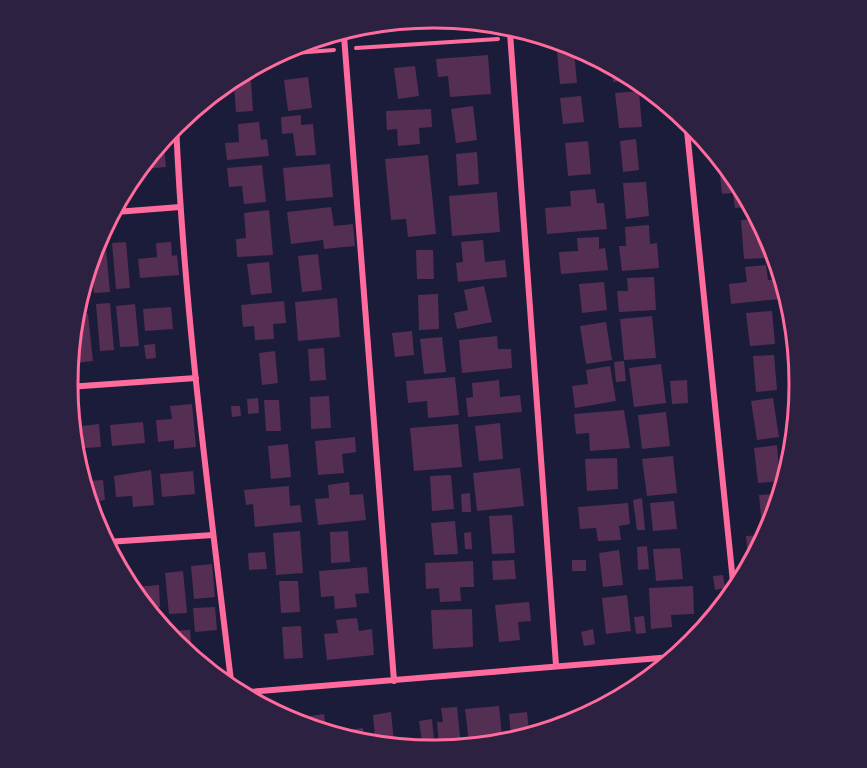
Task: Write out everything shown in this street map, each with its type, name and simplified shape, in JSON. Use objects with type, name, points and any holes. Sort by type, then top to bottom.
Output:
[{"type":"street","points":[[510,37],[556,665]]},
{"type":"street","points":[[344,40],[394,681]]},
{"type":"street","points":[[687,136],[732,576]]},
{"type":"street","points":[[177,139],[180,207],[196,378],[230,676]]},
{"type":"street","points":[[123,211],[180,207]]},
{"type":"street","points":[[78,386],[196,378]]},
{"type":"street","points":[[115,541],[213,535]]},
{"type":"street","points":[[255,692],[660,658]]},
{"type":"path","points":[[307,52],[508,36]]},
{"type":"building","points":[[557,52],[575,58],[577,83],[560,84]]},
{"type":"building","points":[[488,55],[491,94],[450,97],[448,76],[438,77],[436,59]]},
{"type":"building","points":[[415,66],[419,96],[398,99],[394,68]]},
{"type":"building","points":[[308,77],[312,108],[288,111],[284,80]]},
{"type":"building","points":[[251,81],[253,111],[236,112],[234,89]]},
{"type":"building","points":[[635,91],[639,94],[642,127],[619,128],[615,93]]},
{"type":"building","points":[[581,96],[584,122],[563,124],[560,98]]},
{"type":"building","points":[[473,106],[477,140],[456,143],[451,109]]},
{"type":"building","points":[[431,109],[432,127],[419,128],[420,144],[398,146],[397,129],[387,130],[386,111]]},
{"type":"building","points":[[301,115],[301,125],[313,124],[316,155],[296,156],[293,133],[282,134],[281,117]]},
{"type":"building","points":[[259,122],[261,140],[267,139],[269,156],[227,160],[225,143],[239,142],[238,124]]},
{"type":"building","points":[[636,139],[639,170],[623,172],[620,141]]},
{"type":"building","points":[[588,141],[591,174],[568,176],[565,143]]},
{"type":"building","points":[[164,152],[166,167],[151,168]]},
{"type":"building","points":[[477,152],[479,184],[458,186],[456,154]]},
{"type":"building","points":[[428,155],[436,234],[408,237],[406,219],[391,220],[385,159]]},
{"type":"building","points":[[330,164],[333,197],[286,201],[283,168]]},
{"type":"building","points":[[262,165],[266,202],[244,204],[242,186],[229,187],[227,168]]},
{"type":"building","points":[[720,174],[729,186],[742,207],[735,208],[733,193],[722,194]]},
{"type":"building","points":[[646,182],[649,216],[626,219],[623,183]]},
{"type":"building","points":[[595,189],[597,203],[604,203],[607,229],[547,234],[545,208],[571,206],[570,191]]},
{"type":"building","points":[[497,192],[500,232],[452,236],[449,196]]},
{"type":"building","points":[[331,207],[334,226],[353,224],[355,246],[324,249],[323,240],[291,244],[287,212]]},
{"type":"building","points":[[269,210],[273,255],[237,257],[236,239],[246,238],[244,213]]},
{"type":"building","points":[[748,219],[766,258],[744,259],[741,220]]},
{"type":"building","points":[[649,225],[650,244],[657,243],[659,268],[622,271],[619,246],[626,246],[625,227]]},
{"type":"building","points":[[599,237],[599,249],[605,248],[608,270],[561,274],[559,252],[578,251],[577,238]]},
{"type":"building","points":[[483,240],[485,262],[505,260],[507,277],[458,282],[456,263],[463,262],[461,242]]},
{"type":"building","points":[[126,242],[130,288],[116,289],[112,243]]},
{"type":"building","points":[[171,242],[172,256],[177,255],[179,275],[140,278],[138,259],[157,257],[156,243]]},
{"type":"building","points":[[105,249],[110,292],[94,293],[93,283]]},
{"type":"building","points":[[416,250],[433,250],[434,279],[417,279]]},
{"type":"building","points":[[318,254],[322,290],[302,292],[298,256]]},
{"type":"building","points":[[269,262],[272,293],[251,295],[247,264]]},
{"type":"building","points":[[766,265],[768,280],[773,280],[779,299],[731,304],[729,284],[747,282],[745,267]]},
{"type":"building","points":[[654,277],[656,310],[619,312],[617,291],[628,291],[627,278]]},
{"type":"building","points":[[604,282],[607,310],[582,313],[579,284]]},
{"type":"building","points":[[484,286],[492,322],[457,329],[454,313],[468,310],[464,290]]},
{"type":"building","points":[[438,294],[439,329],[419,330],[418,295]]},
{"type":"building","points":[[337,298],[340,337],[298,341],[295,302]]},
{"type":"building","points":[[284,301],[286,323],[273,324],[274,339],[255,340],[254,326],[243,327],[241,305]]},
{"type":"building","points":[[110,303],[114,350],[100,351],[96,304]]},
{"type":"building","points":[[135,304],[139,346],[120,347],[116,306]]},
{"type":"building","points":[[171,307],[173,329],[145,331],[143,309]]},
{"type":"building","points":[[772,311],[775,344],[750,346],[746,313]]},
{"type":"building","points":[[85,314],[88,314],[93,361],[79,363]]},
{"type":"building","points":[[652,316],[656,358],[624,360],[620,319]]},
{"type":"building","points":[[606,322],[612,360],[586,364],[580,326]]},
{"type":"building","points":[[412,331],[414,355],[395,357],[392,333]]},
{"type":"building","points":[[497,336],[498,349],[511,349],[512,368],[462,373],[459,340]]},
{"type":"building","points":[[442,337],[446,372],[424,374],[420,339]]},
{"type":"building","points":[[155,344],[156,358],[146,359],[144,345]]},
{"type":"building","points":[[324,348],[326,380],[310,381],[308,349]]},
{"type":"building","points":[[275,351],[278,383],[262,385],[259,353]]},
{"type":"building","points":[[774,355],[777,390],[756,392],[753,356]]},
{"type":"building","points":[[624,361],[626,381],[616,382],[614,362]]},
{"type":"building","points":[[661,364],[666,403],[634,407],[629,368]]},
{"type":"building","points":[[610,366],[616,401],[575,408],[572,386],[588,384],[586,370]]},
{"type":"building","points":[[455,377],[459,415],[428,418],[427,401],[408,403],[406,381]]},
{"type":"building","points":[[499,380],[500,397],[520,395],[522,412],[468,417],[466,398],[473,397],[472,383]]},
{"type":"building","points":[[687,380],[688,403],[672,404],[670,381]]},
{"type":"building","points":[[329,396],[331,428],[311,429],[310,397]]},
{"type":"building","points":[[258,398],[259,413],[248,414],[247,399]]},
{"type":"building","points":[[773,398],[779,437],[757,440],[751,401]]},
{"type":"building","points":[[264,400],[279,400],[281,431],[266,431]]},
{"type":"building","points":[[192,404],[196,447],[174,449],[174,440],[158,442],[156,420],[172,419],[170,406]]},
{"type":"building","points":[[231,406],[240,406],[241,416],[232,417]]},
{"type":"building","points":[[624,410],[630,448],[590,451],[589,433],[576,434],[574,414]]},
{"type":"building","points":[[666,412],[670,446],[642,449],[638,415]]},
{"type":"building","points":[[80,415],[82,426],[99,424],[101,447],[84,448]]},
{"type":"building","points":[[143,422],[145,443],[112,446],[110,425]]},
{"type":"building","points":[[500,423],[503,459],[479,461],[475,426]]},
{"type":"building","points":[[458,424],[462,467],[414,471],[410,428]]},
{"type":"building","points":[[355,437],[356,452],[342,454],[344,473],[318,475],[315,441]]},
{"type":"building","points":[[288,444],[291,477],[271,479],[268,446]]},
{"type":"building","points":[[777,445],[779,467],[775,481],[758,483],[754,448]]},
{"type":"building","points":[[673,456],[677,493],[647,496],[642,459]]},
{"type":"building","points":[[617,458],[618,489],[587,491],[585,459]]},
{"type":"building","points":[[520,468],[524,506],[477,511],[473,473]]},
{"type":"building","points":[[151,470],[154,505],[133,507],[132,496],[116,497],[114,476]]},
{"type":"building","points":[[193,471],[195,494],[162,497],[160,474]]},
{"type":"building","points":[[451,475],[454,509],[432,511],[430,476]]},
{"type":"building","points":[[103,480],[105,500],[98,501],[92,481]]},
{"type":"building","points":[[349,482],[350,495],[363,494],[366,520],[318,525],[315,499],[329,498],[328,485]]},
{"type":"building","points":[[289,486],[290,506],[300,505],[302,522],[255,527],[253,504],[246,505],[244,490]]},
{"type":"building","points":[[470,493],[471,512],[462,512],[461,494]]},
{"type":"building","points":[[771,494],[762,521],[759,495]]},
{"type":"building","points":[[642,498],[645,530],[637,530],[633,500]]},
{"type":"building","points":[[674,501],[677,529],[653,531],[650,503]]},
{"type":"building","points":[[628,503],[630,524],[619,526],[621,540],[598,541],[596,528],[580,529],[578,507]]},
{"type":"building","points":[[512,515],[515,553],[492,554],[489,516]]},
{"type":"building","points":[[455,521],[458,554],[434,555],[431,523]]},
{"type":"building","points":[[300,531],[303,573],[276,575],[273,533]]},
{"type":"building","points":[[348,531],[350,562],[331,563],[330,532]]},
{"type":"building","points":[[471,532],[472,549],[465,549],[464,533]]},
{"type":"building","points":[[746,536],[755,536],[747,550]]},
{"type":"building","points":[[647,546],[649,569],[638,570],[637,547]]},
{"type":"building","points":[[680,548],[683,579],[656,581],[653,549]]},
{"type":"building","points":[[619,550],[623,585],[603,587],[599,553]]},
{"type":"building","points":[[265,552],[267,569],[249,570],[248,553]]},
{"type":"building","points":[[514,560],[516,579],[493,580],[492,561]]},
{"type":"building","points":[[572,560],[586,560],[586,571],[572,571]]},
{"type":"building","points":[[473,561],[474,587],[460,587],[461,601],[440,602],[439,588],[426,589],[425,563]]},
{"type":"building","points":[[212,564],[215,597],[194,599],[191,566]]},
{"type":"building","points":[[367,567],[369,593],[355,594],[357,607],[335,609],[334,596],[321,597],[319,571]]},
{"type":"building","points":[[183,571],[187,613],[169,614],[165,573]]},
{"type":"building","points":[[723,575],[725,588],[715,590],[713,576]]},
{"type":"building","points":[[279,581],[298,581],[300,612],[281,613]]},
{"type":"building","points":[[159,585],[160,607],[157,607],[141,587]]},
{"type":"building","points":[[693,586],[694,614],[671,615],[672,627],[651,629],[649,588]]},
{"type":"building","points":[[627,595],[631,631],[606,634],[602,598]]},
{"type":"building","points":[[529,602],[531,621],[518,622],[520,640],[499,642],[495,605]]},
{"type":"building","points":[[215,607],[217,630],[195,632],[193,608]]},
{"type":"building","points":[[472,609],[473,647],[433,649],[431,610]]},
{"type":"building","points":[[644,616],[646,633],[636,634],[634,617]]},
{"type":"building","points":[[357,618],[359,631],[372,629],[374,655],[327,660],[324,634],[338,633],[336,620]]},
{"type":"building","points":[[301,626],[303,658],[284,659],[282,627]]},
{"type":"building","points":[[593,629],[595,644],[584,646],[581,632]]},
{"type":"building","points":[[190,630],[191,644],[182,635],[178,631]]},
{"type":"building","points":[[499,706],[502,733],[468,738],[465,709]]},
{"type":"building","points":[[457,707],[460,739],[439,740],[437,722],[443,722],[441,708]]},
{"type":"building","points":[[391,712],[393,737],[375,734],[373,715]]},
{"type":"building","points":[[527,712],[529,726],[511,731],[509,714]]},
{"type":"building","points":[[324,714],[325,723],[319,721],[308,716]]},
{"type":"building","points":[[432,719],[434,740],[422,739],[419,721]]},
{"type":"building","points":[[363,728],[364,733],[351,730]]}]
